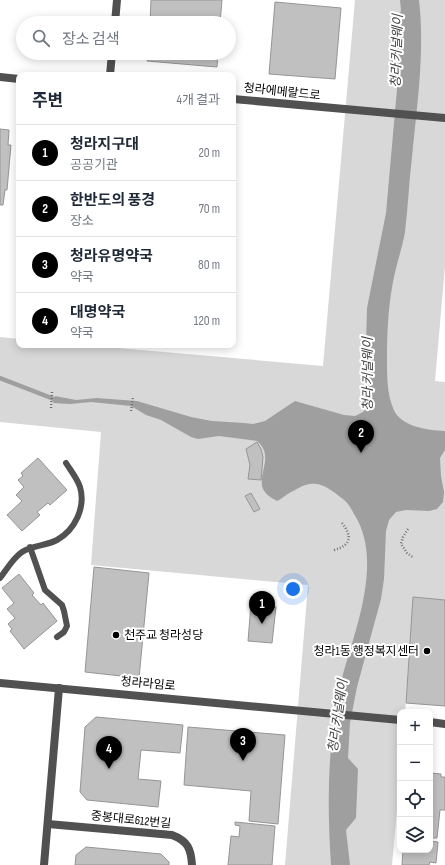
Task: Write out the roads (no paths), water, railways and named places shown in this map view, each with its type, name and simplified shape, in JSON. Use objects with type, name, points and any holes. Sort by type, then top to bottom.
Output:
[{"type":"street","points":[[116,16],[117,0]]},
{"type":"street","points":[[110,72],[111,60]]},
{"type":"street","points":[[0,77],[16,79]]},
{"type":"street","name":"청라에메랄드로","points":[[236,99],[445,118]]},
{"type":"street","name":"청라라임로","points":[[0,683],[397,720]]},
{"type":"street","points":[[44,865],[59,688]]},
{"type":"street","points":[[433,722],[445,724]]},
{"type":"street","name":"중봉대로612번길","points":[[48,824],[172,835],[180,838],[188,846],[191,854],[192,865]]},
{"type":"lane","points":[[0,578],[20,553],[30,547],[57,540],[66,534],[78,517],[81,508],[80,488],[66,463]]},
{"type":"lane","points":[[30,547],[44,590],[62,605],[64,611],[66,626],[64,632],[57,637]]},
{"type":"water","name":"청라 커널웨이","points":[[400,0],[419,0],[421,20],[421,59],[405,232],[394,276],[389,311],[387,350],[388,384],[393,408],[402,419],[422,428],[445,431],[445,450],[440,458],[444,492],[443,502],[437,509],[429,511],[406,510],[396,512],[389,520],[386,531],[384,579],[381,599],[357,687],[350,723],[348,758],[358,769],[356,818],[346,830],[350,865],[331,865],[329,830],[330,758],[336,706],[339,689],[359,617],[367,573],[367,552],[363,532],[351,508],[331,490],[315,484],[302,486],[277,501],[269,496],[263,489],[262,483],[265,453],[257,441],[219,436],[198,439],[191,437],[161,420],[146,415],[131,406],[91,402],[70,404],[53,403],[55,396],[76,400],[97,398],[137,401],[191,417],[212,421],[253,424],[265,421],[295,401],[344,415],[355,416],[363,412],[367,407],[367,308],[386,213],[398,78],[391,71],[393,25],[401,11]]},
{"type":"waterway","points":[[0,378],[54,399]]},
{"type":"place","name":"한반도의 풍경","points":[[361,453]]},
{"type":"place","name":"청라지구대","points":[[262,624]]},
{"type":"place","name":"천주교 청라성당","points":[[116,635]]},
{"type":"place","name":"청라1동 행정복지센터","points":[[427,651]]},
{"type":"place","name":"청라유명약국","points":[[243,761]]},
{"type":"place","name":"대명약국","points":[[109,769]]}]
